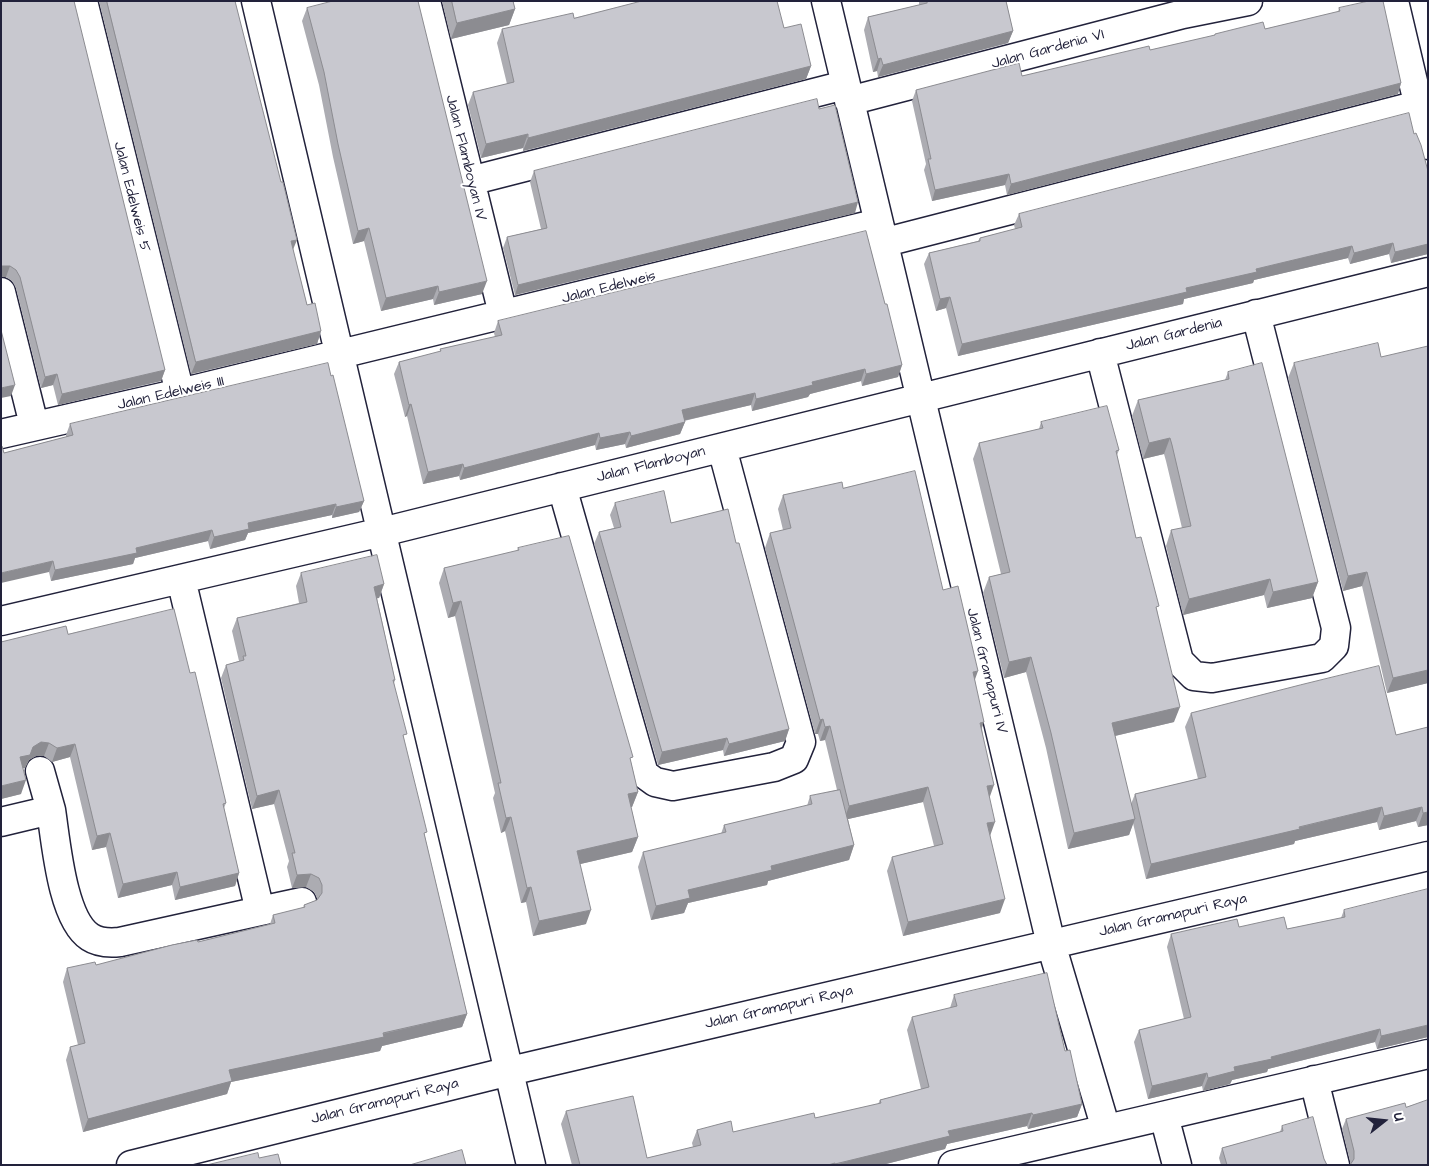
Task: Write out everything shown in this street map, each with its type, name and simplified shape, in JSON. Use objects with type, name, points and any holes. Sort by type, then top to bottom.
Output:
[{"type":"street","name":"Jalan Edelweis 5","points":[[83,1],[180,393]]},
{"type":"street","points":[[256,1],[531,1165]]},
{"type":"street","name":"Jalan Flamboyan IV","points":[[426,1],[503,314]]},
{"type":"street","name":"Jalan Gramapuri IV","points":[[826,1],[1051,944],[1106,1129]]},
{"type":"street","name":"Jalan Gardenia VI","points":[[470,182],[1248,1]]},
{"type":"street","points":[[1394,1],[1428,145]]},
{"type":"street","name":"Jalan Edelweis","points":[[340,354],[503,314],[880,233],[1418,105]]},
{"type":"street","name":"Jalan Gardenia","points":[[920,398],[1428,272]]},
{"type":"street","points":[[1,292],[34,426]]},
{"type":"street","points":[[1100,353],[1179,662],[1194,676],[1212,678],[1322,658],[1334,646],[1336,628],[1256,314]]},
{"type":"street","name":"Jalan Edelweis III","points":[[1,434],[340,354]]},
{"type":"street","name":"Jalan Flamboyan","points":[[1,621],[382,532],[920,398]]},
{"type":"street","points":[[562,487],[644,774],[655,782],[673,786],[774,767],[794,759],[801,742],[722,448]]},
{"type":"street","points":[[180,579],[260,911]]},
{"type":"street","points":[[40,771],[51,810],[64,887],[76,922],[90,937],[108,943],[120,942],[302,902]]},
{"type":"street","points":[[1,822],[51,810]]},
{"type":"street","name":"Jalan Gramapuri Raya","points":[[131,1165],[510,1071],[1428,856]]},
{"type":"street","points":[[953,1165],[1022,1157],[1106,1129],[1428,1054]]},
{"type":"street","points":[[1314,1080],[1335,1165]]},
{"type":"street","points":[[1164,1116],[1177,1165]]},
{"type":"building","points":[[1,1],[74,1],[165,370],[62,394],[57,374],[45,377],[20,277],[16,270],[10,266],[1,266]]},
{"type":"building","points":[[107,1],[235,1],[297,240],[291,241],[307,305],[315,303],[321,331],[196,362]]},
{"type":"building","points":[[333,1],[418,1],[487,281],[439,292],[438,286],[386,298],[369,228],[358,231],[324,72],[307,8]]},
{"type":"building","points":[[452,1],[513,1],[515,9],[457,23]]},
{"type":"building","points":[[642,1],[777,1],[784,28],[801,24],[811,66],[528,138],[528,134],[486,144],[473,92],[514,82],[502,29],[573,13],[574,18]]},
{"type":"building","points":[[926,1],[1006,1],[1013,31],[883,65],[881,58],[878,59],[868,17],[927,3]]},
{"type":"building","points":[[1369,1],[1383,1],[1401,83],[1011,184],[1009,174],[935,190],[928,159],[931,159],[916,90],[1019,63],[1022,76],[1149,46],[1150,50],[1263,22],[1265,29],[1340,11],[1339,8]]},
{"type":"building","points":[[817,99],[819,109],[835,105],[858,202],[518,285],[507,237],[547,228],[534,171]]},
{"type":"building","points":[[1409,113],[1414,134],[1416,133],[1421,145],[1428,171],[1428,244],[1395,252],[1393,243],[1354,253],[1352,246],[1256,269],[1257,272],[1186,288],[1187,292],[962,344],[950,297],[940,299],[929,253],[980,241],[980,238],[1022,227],[1019,214]]},
{"type":"building","points":[[866,231],[902,365],[866,374],[865,369],[812,382],[813,385],[756,399],[755,393],[682,410],[685,422],[631,436],[630,432],[600,438],[599,433],[464,468],[463,464],[428,472],[399,362],[441,351],[440,349],[502,335],[498,321]]},
{"type":"building","points":[[1,330],[15,385],[1,388]]},
{"type":"building","points":[[1378,343],[1381,357],[1428,346],[1428,670],[1393,678],[1367,572],[1348,576],[1294,363]]},
{"type":"building","points":[[328,363],[331,376],[333,375],[364,501],[336,507],[336,504],[248,523],[249,529],[214,537],[212,530],[136,548],[137,553],[55,570],[53,561],[1,573],[1,446],[4,453],[73,435],[70,424]]},
{"type":"building","points":[[1262,363],[1318,582],[1273,592],[1270,579],[1189,599],[1171,530],[1191,526],[1172,445],[1170,438],[1149,443],[1138,400],[1229,379],[1228,372]]},
{"type":"building","points":[[1107,406],[1119,450],[1116,451],[1136,538],[1141,537],[1159,606],[1156,607],[1180,707],[1112,723],[1135,819],[1074,833],[1031,657],[1009,662],[989,577],[1010,572],[979,443],[1043,428],[1041,422]]},
{"type":"building","points":[[915,471],[943,590],[958,586],[978,671],[973,672],[984,722],[980,723],[994,785],[987,786],[995,822],[987,823],[1005,899],[908,922],[892,857],[943,844],[928,787],[849,806],[830,726],[825,727],[823,719],[820,720],[770,533],[791,528],[783,495],[842,482],[843,488]]},
{"type":"building","points":[[664,491],[671,523],[728,509],[736,543],[739,543],[789,729],[729,744],[727,738],[662,752],[599,532],[621,527],[615,503]]},
{"type":"building","points":[[569,536],[633,757],[630,758],[638,792],[628,794],[638,837],[577,851],[591,910],[539,921],[531,887],[527,888],[511,817],[506,818],[498,783],[501,783],[461,601],[453,603],[444,568]]},
{"type":"building","points":[[377,555],[384,584],[374,587],[395,680],[393,680],[407,734],[403,735],[427,832],[424,833],[467,1014],[383,1033],[384,1037],[229,1070],[232,1081],[88,1119],[70,1047],[85,1043],[67,968],[95,962],[96,965],[172,945],[197,940],[198,942],[275,923],[273,915],[305,907],[304,905],[317,900],[322,893],[322,885],[319,878],[311,874],[297,875],[292,853],[295,853],[279,790],[257,796],[226,665],[244,660],[243,656],[246,656],[237,618],[307,602],[301,573]]},
{"type":"building","points":[[174,609],[190,673],[195,672],[226,803],[223,804],[239,873],[180,887],[177,872],[123,884],[110,833],[97,836],[75,744],[57,748],[49,743],[41,742],[33,747],[30,755],[20,757],[26,780],[1,786],[1,642],[66,626],[68,634]]},
{"type":"building","points":[[1379,666],[1396,735],[1428,727],[1428,812],[1423,813],[1422,807],[1384,816],[1382,807],[1299,827],[1300,829],[1151,864],[1135,794],[1206,777],[1191,713]]},
{"type":"building","points":[[840,790],[854,845],[771,866],[772,870],[688,890],[690,898],[656,906],[643,852],[726,832],[724,825],[812,804],[810,796]]},
{"type":"building","points":[[1428,889],[1428,1025],[1381,1036],[1380,1029],[1271,1057],[1272,1059],[1234,1067],[1235,1071],[1208,1078],[1207,1073],[1152,1086],[1139,1030],[1191,1017],[1171,934],[1237,919],[1239,927],[1284,917],[1287,929],[1345,917],[1344,910]]},
{"type":"building","points":[[1047,973],[1065,1051],[1070,1050],[1082,1104],[948,1131],[950,1136],[828,1165],[580,1165],[566,1111],[633,1096],[647,1158],[701,1145],[697,1130],[731,1121],[733,1132],[814,1113],[815,1118],[881,1103],[880,1100],[929,1087],[912,1017],[957,1006],[954,995]]},
{"type":"building","points":[[1428,1100],[1428,1165],[1350,1165],[1354,1159],[1354,1151],[1346,1119],[1405,1103],[1406,1107]]},
{"type":"building","points":[[1313,1117],[1327,1165],[1227,1165],[1222,1148],[1283,1131],[1282,1126]]},
{"type":"building","points":[[462,1150],[466,1165],[410,1165]]},
{"type":"building","points":[[258,1153],[259,1158],[278,1154],[281,1165],[207,1165]]}]
